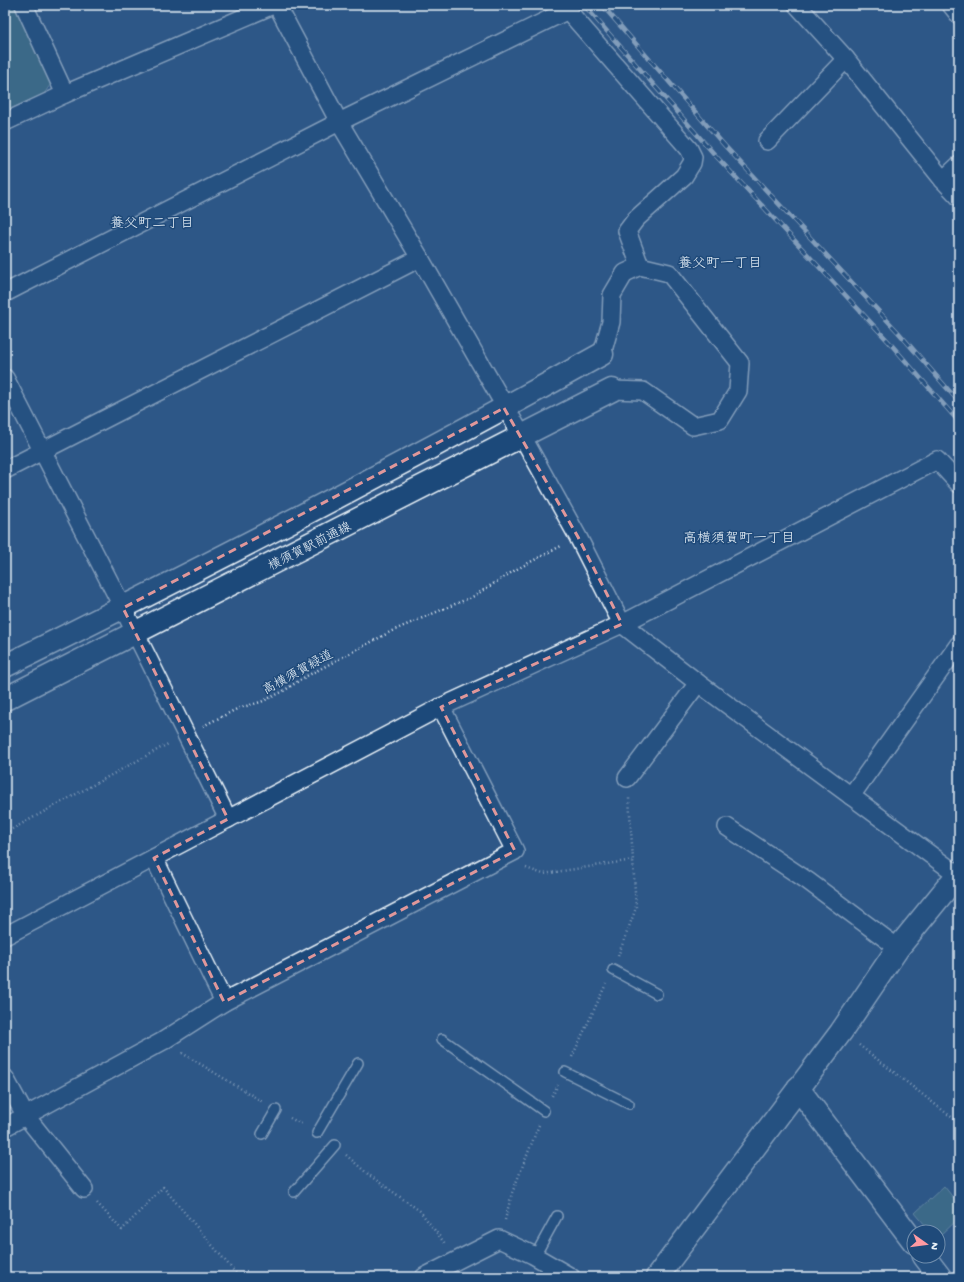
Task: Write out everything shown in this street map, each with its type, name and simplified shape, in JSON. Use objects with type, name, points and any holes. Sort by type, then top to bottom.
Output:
[{"type":"street","points":[[24,5],[64,94]]},
{"type":"street","points":[[5,122],[64,94],[273,5]]},
{"type":"street","points":[[277,5],[339,122],[420,258],[504,408],[522,436],[578,537],[622,624],[698,683],[958,874],[898,948],[841,1032],[657,1277]]},
{"type":"street","points":[[797,5],[846,60],[959,198]]},
{"type":"street","points":[[951,5],[959,14]]},
{"type":"street","points":[[5,293],[565,8],[689,149],[693,157],[692,163],[684,176],[636,219],[627,231],[640,266]]},
{"type":"street","points":[[767,142],[846,60]]},
{"type":"street","points":[[943,180],[959,165]]},
{"type":"street","points":[[5,470],[420,258]]},
{"type":"street","points":[[5,666],[123,608],[504,408],[602,354],[611,322],[612,295],[625,273],[640,266],[669,273],[740,363],[738,391],[720,420],[693,426],[643,390],[612,390]]},
{"type":"street","points":[[5,378],[187,734],[228,819]]},
{"type":"street","name":"横須賀駅前通線","points":[[5,699],[612,390]]},
{"type":"street","points":[[5,936],[441,707],[622,624],[937,460],[959,484]]},
{"type":"street","points":[[851,796],[959,644]]},
{"type":"street","points":[[627,778],[698,683]]},
{"type":"street","points":[[5,1127],[163,1041],[224,1002],[515,851],[441,707]]},
{"type":"street","points":[[727,826],[808,881],[898,948]]},
{"type":"street","points":[[154,858],[224,1002]]},
{"type":"street","points":[[5,1078],[26,1115],[84,1188]]},
{"type":"street","points":[[798,1088],[906,1231]]},
{"type":"street","points":[[424,1277],[499,1239],[535,1256],[546,1271],[571,1277]]},
{"type":"street","points":[[930,1264],[940,1277]]},
{"type":"lane","points":[[613,970],[657,994]]},
{"type":"lane","points":[[442,1039],[544,1111]]},
{"type":"lane","points":[[317,1133],[358,1063]]},
{"type":"lane","points":[[565,1072],[629,1104]]},
{"type":"lane","points":[[262,1134],[276,1110]]},
{"type":"lane","points":[[294,1192],[335,1145]]},
{"type":"lane","points":[[535,1256],[557,1216]]},
{"type":"path","name":"高横須賀緑道","points":[[5,833],[187,734],[239,708],[261,702],[282,692],[303,678],[392,631],[474,596],[517,569],[578,537]]},
{"type":"path","points":[[499,1239],[512,1193],[544,1111],[565,1072],[613,970],[636,908],[627,778]]},
{"type":"path","points":[[502,858],[543,874],[633,860]]},
{"type":"path","points":[[841,1032],[959,1123]]},
{"type":"path","points":[[84,1188],[122,1230],[163,1187],[239,1277]]},
{"type":"highlighted area","points":[[504,408],[578,537],[622,624],[441,707],[515,851],[224,1002],[154,858],[228,819],[123,608]]},
{"type":"green space","points":[[5,5],[18,5],[52,82],[44,94],[5,111]]},
{"type":"green space","points":[[944,1186],[959,1205],[959,1218],[946,1230],[946,1224],[924,1224],[915,1213]]},
{"type":"railway","points":[[584,5],[715,155],[888,341],[959,422]]},
{"type":"railway","points":[[602,5],[725,146],[898,332],[959,402]]},
{"type":"district","name":"養父町二丁目","points":[[152,222]]},
{"type":"district","name":"養父町一丁目","points":[[720,262]]},
{"type":"district","name":"高横須賀町一丁目","points":[[739,537]]}]
